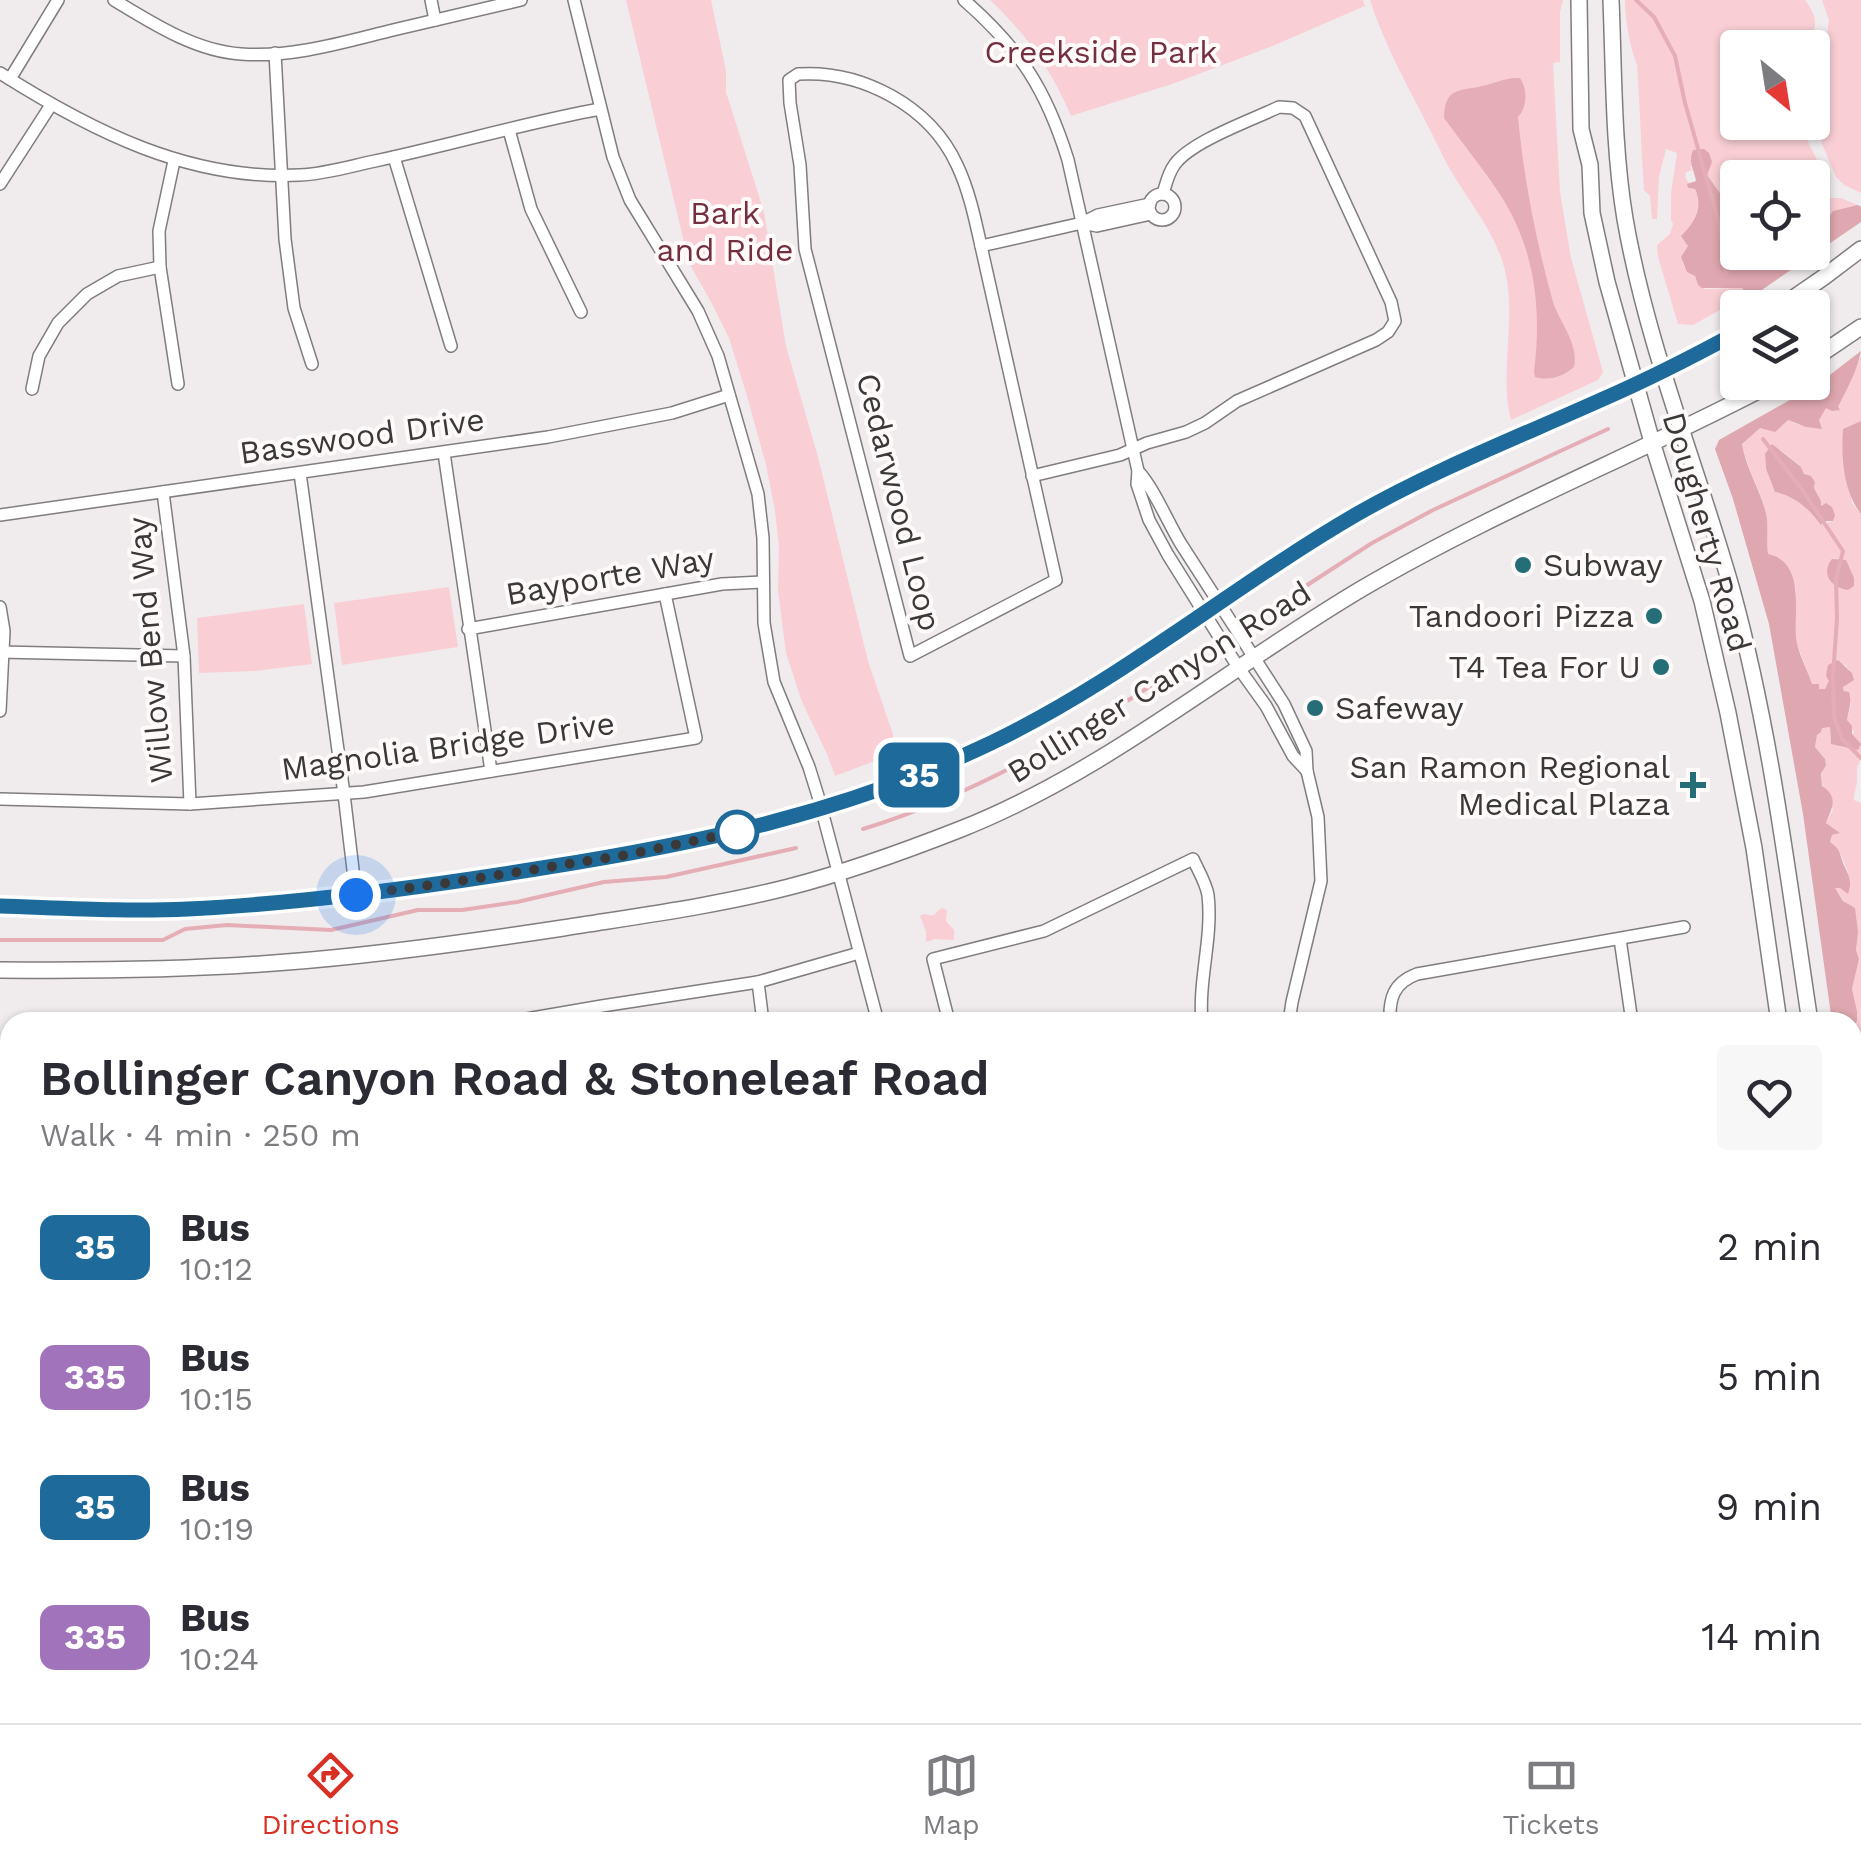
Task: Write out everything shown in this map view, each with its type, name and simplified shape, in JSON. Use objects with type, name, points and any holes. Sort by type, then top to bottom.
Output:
[{"type":"main road","name":"Dougherty Road","points":[[1611,0],[1615,136],[1624,216],[1663,371],[1732,592],[1785,847],[1809,1012]]},
{"type":"main road","name":"Dougherty Road","points":[[1579,5],[1581,130],[1590,165],[1592,213],[1606,282],[1635,385],[1702,601],[1754,848],[1779,1012]]},
{"type":"main road","points":[[1806,290],[1861,249]]},
{"type":"main road","points":[[1830,348],[1861,327]]},
{"type":"main road","name":"Bollinger Canyon Road","points":[[0,906],[182,909],[356,895],[626,855],[759,828],[822,810],[943,766],[997,740],[1084,691],[1358,514],[1720,341]]},
{"type":"main road","name":"Bollinger Canyon Road","points":[[0,970],[185,968],[373,955],[693,907],[838,874],[968,826],[1024,800],[1138,734],[1351,595],[1420,557],[1740,400]]},
{"type":"street","points":[[58,0],[5,76],[95,129],[174,161],[245,174],[302,176],[600,109]]},
{"type":"street","points":[[114,0],[163,29],[238,54],[330,46],[520,0]]},
{"type":"street","points":[[431,0],[434,20]]},
{"type":"street","points":[[574,0],[613,157],[630,200],[698,311],[718,356],[758,494],[764,623],[774,682],[822,810],[875,1012]]},
{"type":"street","points":[[964,0],[1003,36],[1044,97],[1062,142],[1138,471],[1148,481],[1238,667],[1266,706],[1293,756],[1308,771]]},
{"type":"street","points":[[275,53],[284,240],[294,308],[312,364]]},
{"type":"street","name":"Cedarwood Loop","points":[[806,74],[852,80],[889,94],[916,113],[939,135],[957,163],[982,246],[1056,580],[910,656],[805,249],[790,80],[806,74]]},
{"type":"street","points":[[0,184],[52,105]]},
{"type":"street","points":[[1032,476],[1120,455],[1186,432],[1237,401],[1376,340],[1395,321],[1391,302],[1306,116],[1292,108],[1279,108],[1194,147],[1171,169],[1164,194]]},
{"type":"street","points":[[509,130],[531,209],[581,312]]},
{"type":"street","points":[[394,157],[451,346]]},
{"type":"street","points":[[174,161],[158,231],[178,384]]},
{"type":"street","points":[[1164,194],[1174,200],[1174,213],[1168,218],[1160,220],[1150,209],[1156,195],[1164,194]]},
{"type":"street","points":[[982,246],[1082,223],[1098,215],[1150,209]]},
{"type":"street","points":[[32,389],[39,356],[58,323],[87,294],[118,276],[160,267]]},
{"type":"street","name":"Basswood Drive","points":[[0,515],[608,427],[729,395]]},
{"type":"street","points":[[444,453],[491,770]]},
{"type":"street","points":[[300,473],[356,895]]},
{"type":"street","name":"Willow Bend Way","points":[[163,492],[184,656],[190,804]]},
{"type":"street","name":"Bayporte Way","points":[[468,628],[722,584],[762,582]]},
{"type":"street","name":"Magnolia Bridge Drive","points":[[0,799],[190,804],[344,794],[696,738],[665,594]]},
{"type":"street","points":[[0,607],[4,631],[0,711]]},
{"type":"street","points":[[1212,607],[1284,704],[1306,751],[1318,817],[1321,881],[1290,1012]]},
{"type":"street","points":[[1,652],[184,656]]},
{"type":"street","points":[[946,1012],[933,960],[1044,931],[1193,859],[1208,892],[1209,938],[1201,1012]]},
{"type":"street","points":[[1390,1012],[1395,989],[1417,974],[1684,927]]},
{"type":"street","points":[[1620,940],[1631,1012]]},
{"type":"street","points":[[567,1012],[758,982],[859,953]]},
{"type":"street","points":[[758,982],[762,1012]]},
{"type":"street","points":[[602,1006],[604,1012]]},
{"type":"green space","name":"Bark and Ride","points":[[626,0],[711,0],[726,71],[726,92],[764,212],[786,346],[818,457],[868,661],[899,752],[835,776],[802,702],[786,653],[778,591],[779,547],[766,465],[729,338],[689,263]]},
{"type":"green space","name":"Creekside Park","points":[[990,0],[1363,0],[1365,6],[1175,83],[1071,116],[1037,54]]},
{"type":"green space","points":[[1370,0],[1563,0],[1560,62],[1553,63],[1560,192],[1571,258],[1603,372],[1598,380],[1511,420],[1506,379],[1509,294],[1499,252],[1446,162],[1390,51]]},
{"type":"green space","points":[[1625,0],[1805,0],[1813,12],[1813,30],[1720,30],[1720,140],[1807,140],[1817,160],[1720,160],[1720,193],[1707,171],[1690,166],[1692,170],[1685,177],[1688,188],[1695,189],[1700,202],[1682,259],[1684,267],[1705,289],[1743,290],[1720,290],[1720,310],[1693,325],[1678,324],[1658,257],[1657,245],[1670,234],[1673,224],[1671,193],[1677,153],[1666,149],[1659,177],[1657,219],[1652,219],[1650,196],[1644,190],[1637,65],[1628,34]]},
{"type":"green space","points":[[1822,0],[1861,0],[1861,193],[1836,177],[1820,140],[1830,140],[1829,20]]},
{"type":"green space","points":[[1830,198],[1858,205],[1830,219]]},
{"type":"green space","points":[[1861,357],[1861,421],[1843,429],[1852,503],[1861,514],[1861,760],[1854,800],[1861,803],[1861,1012],[1857,1012],[1852,989],[1859,959],[1858,932],[1834,887],[1840,888],[1848,872],[1830,842],[1832,835],[1838,833],[1826,823],[1833,810],[1822,782],[1825,759],[1815,747],[1822,727],[1830,727],[1830,739],[1844,747],[1854,732],[1847,720],[1851,704],[1843,687],[1853,680],[1852,673],[1844,664],[1825,689],[1819,690],[1812,684],[1796,641],[1796,590],[1791,572],[1768,554],[1766,513],[1742,443],[1760,428],[1788,420],[1822,428],[1819,420],[1825,407],[1838,407]],"holes":[[[1780,450],[1815,482],[1821,506],[1833,521],[1821,525],[1801,504],[1775,492],[1765,455]]]},
{"type":"green space","points":[[449,587],[458,647],[342,665],[334,603]]},
{"type":"green space","points":[[304,604],[312,664],[199,673],[197,618]]},
{"type":"green space","points":[[942,908],[947,910],[946,921],[954,930],[954,940],[926,942],[920,916],[933,915]]},
{"type":"shaded area","points":[[1520,78],[1525,93],[1518,117],[1541,256],[1553,302],[1574,350],[1574,367],[1551,378],[1535,377],[1536,302],[1521,235],[1499,193],[1444,118],[1446,102],[1453,94]]},
{"type":"shaded area","points":[[1704,149],[1709,153],[1712,162],[1707,175],[1720,193],[1720,270],[1791,270],[1762,290],[1702,288],[1695,276],[1687,272],[1681,257],[1688,246],[1681,236],[1698,209],[1695,189],[1687,184],[1696,181],[1691,162],[1693,150]]},
{"type":"shaded area","points":[[1858,205],[1861,222],[1830,243],[1833,211]]},
{"type":"shaded area","points":[[1861,351],[1840,410],[1826,408],[1819,420],[1822,429],[1788,420],[1775,432],[1760,428],[1742,444],[1766,513],[1768,554],[1780,559],[1793,577],[1796,638],[1812,684],[1825,689],[1828,665],[1838,660],[1854,680],[1843,687],[1849,692],[1847,720],[1861,744],[1858,750],[1831,744],[1830,727],[1822,728],[1815,747],[1825,759],[1822,786],[1832,799],[1826,823],[1840,833],[1832,835],[1830,842],[1839,851],[1850,881],[1848,894],[1835,888],[1843,901],[1855,908],[1859,959],[1852,989],[1857,1012],[1831,1012],[1803,814],[1769,624],[1715,449],[1719,440],[1790,400],[1830,400],[1830,375]]},
{"type":"shaded area","points":[[1861,421],[1861,514],[1847,484],[1842,451],[1843,429]]},
{"type":"shaded area","points":[[1772,444],[1811,476],[1821,506],[1826,503],[1832,507],[1833,521],[1821,525],[1801,504],[1775,492],[1765,454]]},
{"type":"shaded area","points":[[1832,559],[1846,560],[1854,578],[1854,586],[1848,590],[1830,579],[1827,570]]},
{"type":"waterway","points":[[1636,0],[1654,17],[1675,56],[1719,222],[1726,273]]},
{"type":"waterway","points":[[1255,619],[1372,543],[1433,510],[1608,429]]},
{"type":"waterway","points":[[1763,439],[1843,551],[1836,579],[1834,717],[1842,739],[1861,758]]},
{"type":"waterway","points":[[863,829],[994,776],[1118,707],[1198,655]]},
{"type":"waterway","points":[[0,940],[163,940],[185,929],[227,925],[331,930],[418,910],[462,910],[604,882],[666,877],[796,848]]},
{"type":"bus line","name":"35","points":[[0,906],[182,909],[365,894],[658,849],[822,810],[943,766],[997,740],[1100,681],[1358,514],[1720,342]]},
{"type":"place","name":"Subway","points":[[1523,565]]},
{"type":"place","name":"Tandoori Pizza","points":[[1654,616]]},
{"type":"place","name":"T4 Tea For U","points":[[1661,667]]},
{"type":"place","name":"Safeway","points":[[1315,708]]},
{"type":"place","name":"San Ramon Regional Medical Plaza","points":[[1693,785]]},
{"type":"route","points":[[356,895],[626,855],[737,832]]}]
